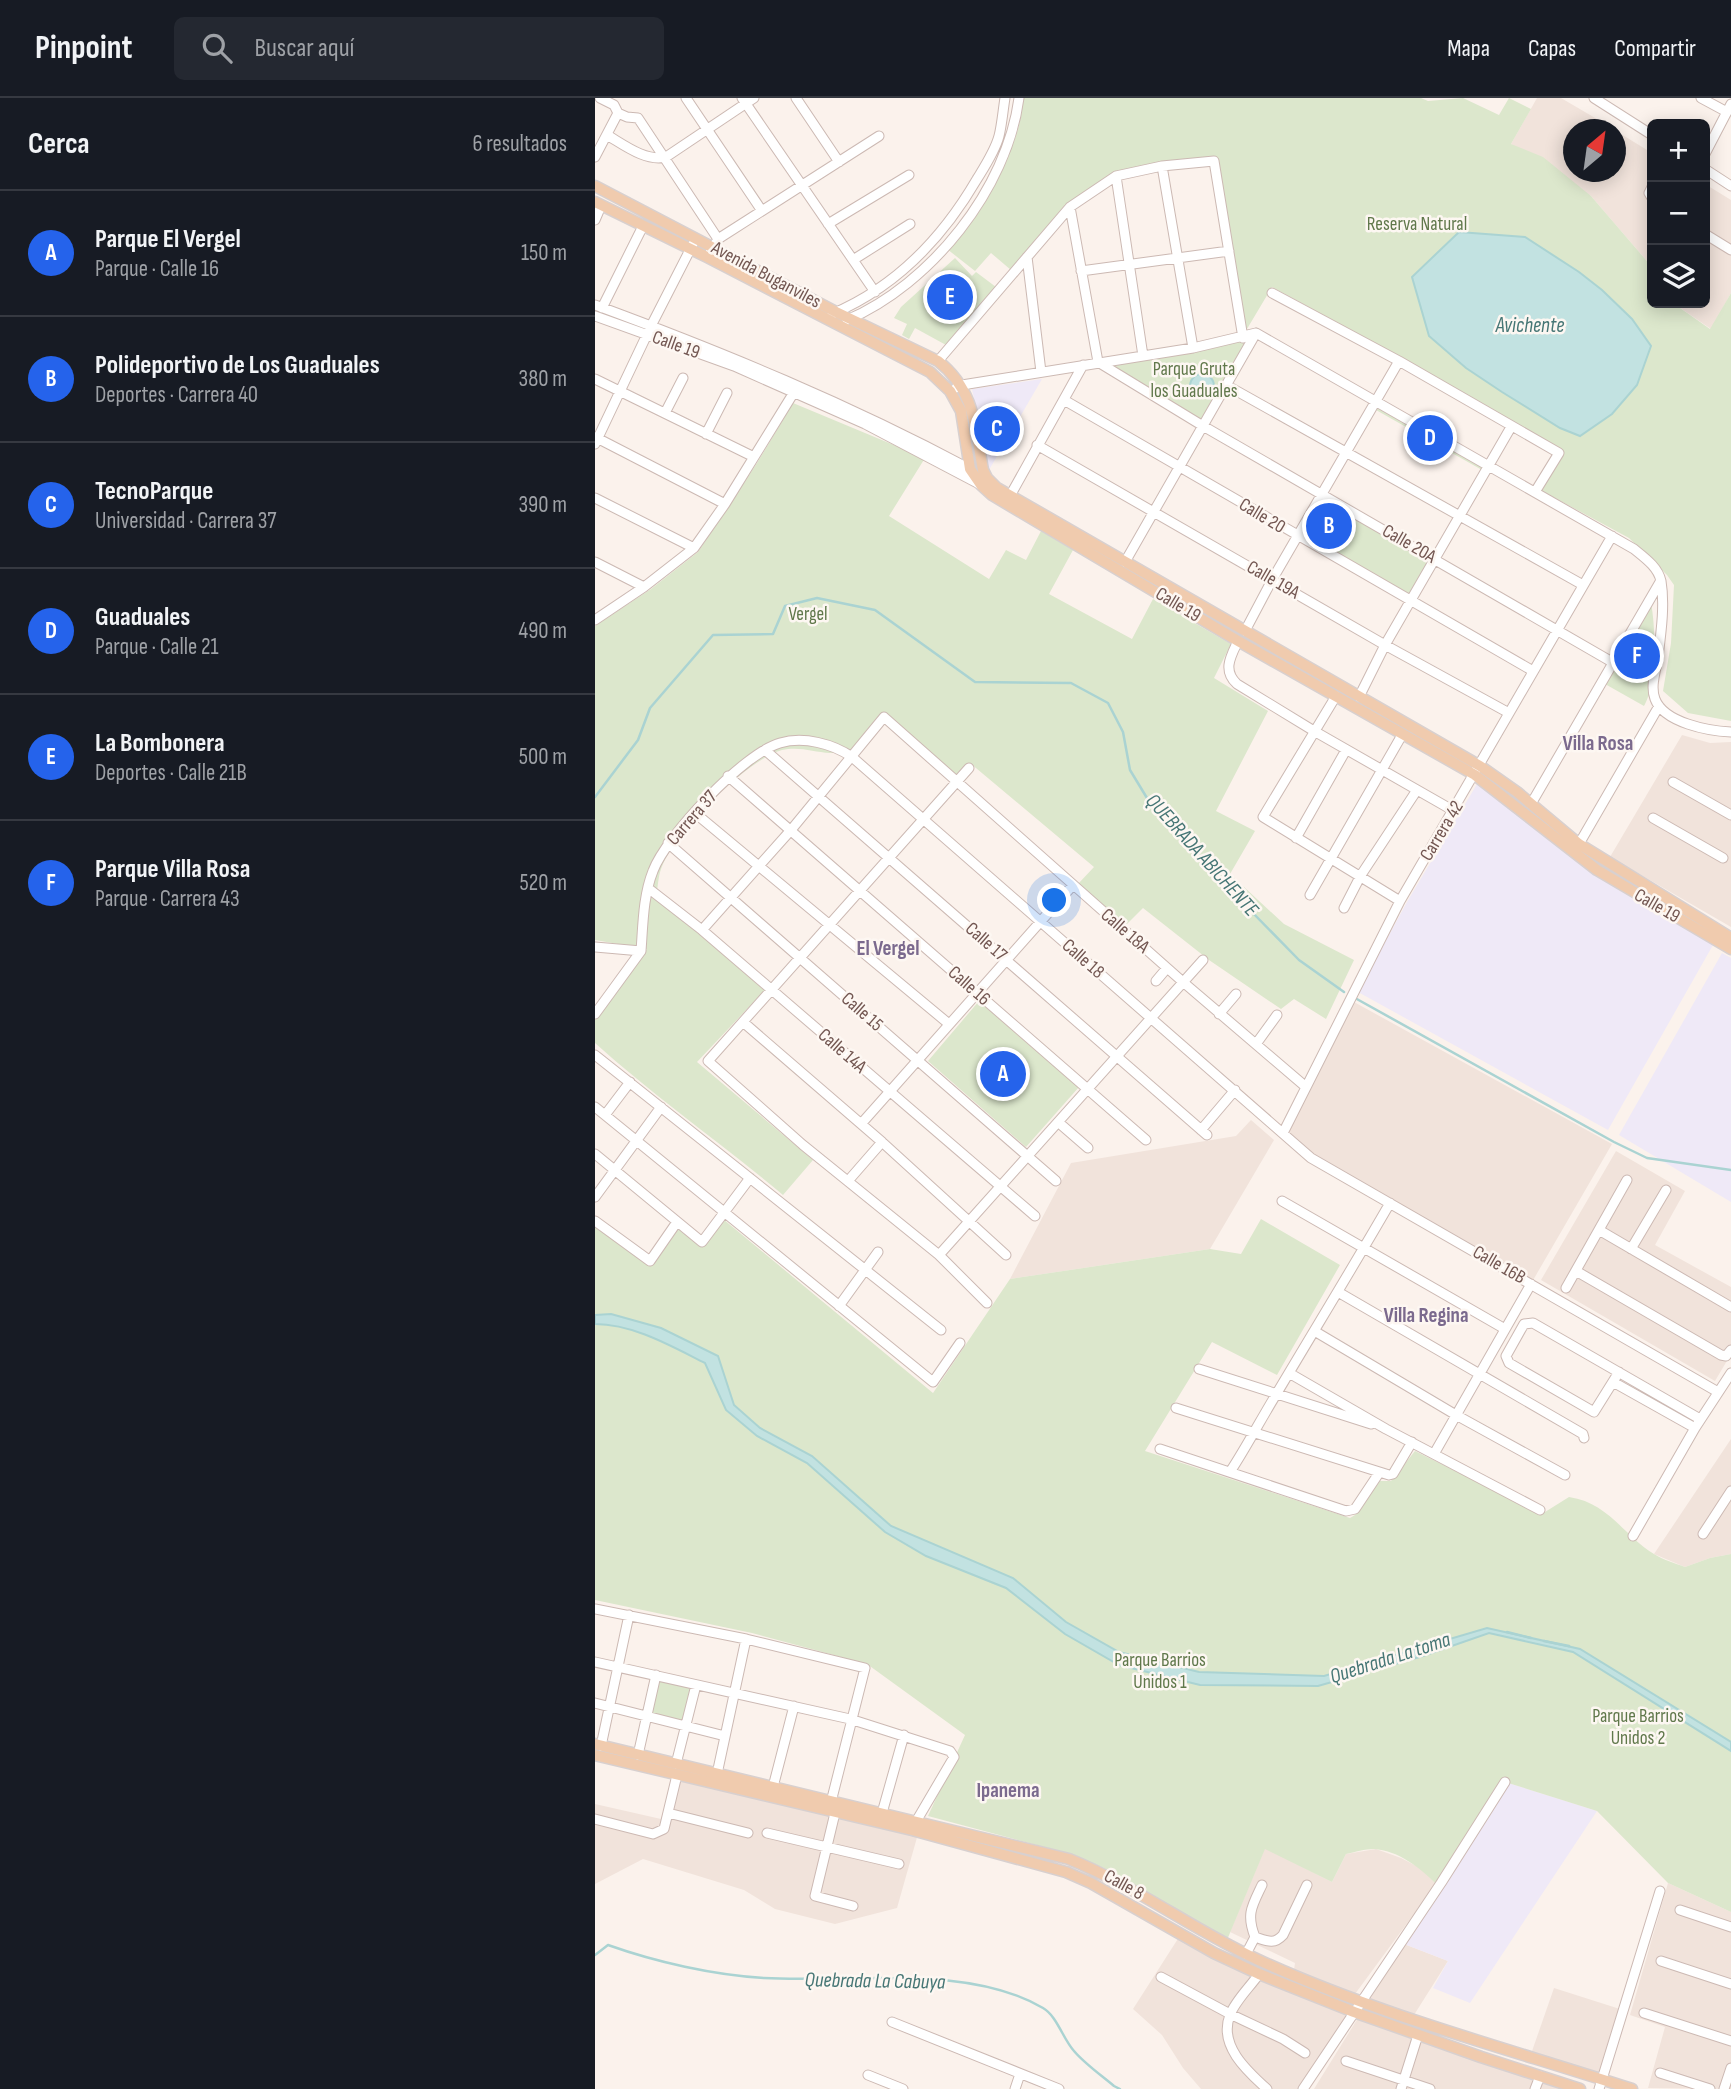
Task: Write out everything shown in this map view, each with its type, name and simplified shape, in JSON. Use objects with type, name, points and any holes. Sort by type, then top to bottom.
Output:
[{"type":"main road","name":"Avenida Buganviles","points":[[595,186],[693,244]]},
{"type":"main road","name":"Avenida Buganviles","points":[[598,204],[643,226],[693,244],[713,248],[930,373],[950,391]]},
{"type":"main road","name":"Avenida Buganviles","points":[[713,248],[824,317],[851,318],[938,361]]},
{"type":"main road","points":[[938,361],[952,372],[968,397],[984,482]]},
{"type":"main road","points":[[950,391],[961,411],[970,470],[984,482]]},
{"type":"main road","name":"Calle 19","points":[[984,482],[1359,697],[1531,804],[1579,844],[1731,938]]},
{"type":"main road","name":"Calle 19","points":[[984,482],[1009,506],[1238,641],[1402,735],[1477,770],[1597,870],[1731,949]]},
{"type":"main road","name":"Calle 8","points":[[597,1748],[638,1755],[677,1770],[717,1774],[773,1787],[831,1809],[882,1813],[914,1826],[1066,1872],[1091,1882],[1214,1953],[1259,1975],[1418,2035],[1580,2089]]},
{"type":"main road","name":"Calle 8","points":[[597,1748],[831,1809],[1069,1859],[1090,1867],[1246,1954],[1361,2002],[1601,2084],[1632,2089]]},
{"type":"street","points":[[600,98],[614,104],[618,113],[638,118],[666,158],[713,248],[762,211],[879,136]]},
{"type":"street","points":[[686,98],[762,211]]},
{"type":"street","points":[[796,98],[839,162]]},
{"type":"street","points":[[837,318],[917,258],[946,227],[965,200],[998,139],[1005,98]]},
{"type":"street","points":[[851,318],[882,302],[911,282],[945,249],[972,211],[1006,149],[1011,138],[1019,98]]},
{"type":"street","points":[[1594,98],[1647,132]]},
{"type":"street","points":[[1701,98],[1729,108],[1710,144]]},
{"type":"street","points":[[607,135],[649,158],[666,158],[747,100],[875,292]]},
{"type":"street","points":[[595,157],[618,113]]},
{"type":"street","points":[[938,361],[1070,207],[1116,176],[1162,166],[1214,160],[1243,338]]},
{"type":"street","points":[[1162,166],[1193,348]]},
{"type":"street","points":[[1710,172],[1731,186]]},
{"type":"street","points":[[828,224],[909,175]]},
{"type":"street","points":[[1116,176],[1143,356]]},
{"type":"street","points":[[595,220],[598,204]]},
{"type":"street","points":[[1070,207],[1098,362]]},
{"type":"street","points":[[853,260],[910,224]]},
{"type":"street","points":[[599,306],[643,226]]},
{"type":"street","points":[[1710,237],[1731,250]]},
{"type":"street","points":[[693,244],[596,440],[725,504]]},
{"type":"street","points":[[1081,271],[1229,251]]},
{"type":"street","points":[[1027,257],[1041,372]]},
{"type":"street","points":[[1272,293],[1399,361],[1559,453],[1535,492]]},
{"type":"street","name":"Calle 19","points":[[599,306],[649,330],[867,416],[970,470]]},
{"type":"street","name":"Calle 19","points":[[595,316],[649,330]]},
{"type":"street","points":[[950,391],[962,385],[1193,348],[1256,333]]},
{"type":"street","points":[[1125,562],[1256,333]]},
{"type":"street","points":[[1256,333],[1635,549],[1652,563],[1661,580],[1661,636],[1653,683],[1654,697],[1659,706],[1682,722],[1714,731],[1731,732]]},
{"type":"street","points":[[1245,631],[1399,361]]},
{"type":"street","name":"Calle 20A","points":[[1098,362],[1203,426],[1612,662]]},
{"type":"street","points":[[1010,496],[1083,365]]},
{"type":"street","points":[[664,413],[683,378]]},
{"type":"street","points":[[595,379],[754,457]]},
{"type":"street","points":[[1226,385],[1583,585]]},
{"type":"street","points":[[595,620],[644,587],[694,548],[725,504],[796,389]]},
{"type":"street","name":"Calle 19","points":[[796,389],[984,482]]},
{"type":"street","points":[[706,434],[727,393]]},
{"type":"street","name":"Calle 20","points":[[1063,400],[1533,671]]},
{"type":"street","points":[[1359,697],[1385,645],[1511,427]]},
{"type":"street","name":"Calle 19A","points":[[1037,445],[1509,713]]},
{"type":"street","points":[[595,498],[694,548]]},
{"type":"street","name":"Carrera 42","points":[[1283,1133],[1400,901],[1612,537]]},
{"type":"street","points":[[595,562],[644,587]]},
{"type":"street","points":[[1531,804],[1661,580]]},
{"type":"street","points":[[1238,641],[1228,663],[1229,672],[1237,684],[1454,811]]},
{"type":"street","points":[[1336,696],[1263,817],[1400,901]]},
{"type":"street","points":[[1579,844],[1659,706]]},
{"type":"street","name":"Calle 18A","points":[[852,757],[884,716],[1219,1014],[1306,1087]]},
{"type":"street","points":[[1310,895],[1402,735]]},
{"type":"street","name":"Carrera 37","points":[[641,951],[648,888],[653,869],[669,842],[729,776],[765,750],[781,743],[806,741],[839,748],[852,757]]},
{"type":"street","name":"Calle 17","points":[[765,750],[1204,1132],[1235,1090]]},
{"type":"street","points":[[1296,838],[1346,750]]},
{"type":"street","points":[[702,930],[791,831],[852,757]]},
{"type":"street","name":"Calle 18","points":[[852,757],[1283,1133]]},
{"type":"street","points":[[969,768],[708,1061],[939,1255],[987,1303]]},
{"type":"street","name":"Calle 16","points":[[729,776],[1146,1140]]},
{"type":"street","points":[[1673,782],[1731,816]]},
{"type":"street","points":[[1344,908],[1361,876],[1417,790]]},
{"type":"street","points":[[695,813],[949,1024]]},
{"type":"street","points":[[1653,818],[1723,858]]},
{"type":"street","name":"Calle 15","points":[[669,842],[1056,1181]]},
{"type":"street","points":[[861,1124],[1073,885]]},
{"type":"street","name":"Calle 14A","points":[[648,888],[702,930],[1035,1216]]},
{"type":"street","points":[[595,947],[641,951]]},
{"type":"street","points":[[595,1014],[641,951]]},
{"type":"street","points":[[939,1255],[1203,960]]},
{"type":"street","points":[[1156,981],[1167,968]]},
{"type":"street","points":[[1219,1014],[1236,994]]},
{"type":"street","points":[[1256,1044],[1277,1015]]},
{"type":"street","points":[[743,1021],[1006,1255]]},
{"type":"street","points":[[595,1055],[941,1330]]},
{"type":"street","points":[[605,1115],[629,1082]]},
{"type":"street","points":[[595,1107],[933,1382],[960,1343]]},
{"type":"street","points":[[595,1197],[661,1107]]},
{"type":"street","points":[[1058,1122],[1088,1148]]},
{"type":"street","name":"Calle 16B","points":[[1283,1133],[1311,1158],[1718,1392]]},
{"type":"street","points":[[848,1181],[882,1142]]},
{"type":"street","points":[[595,1154],[702,1242],[750,1178]]},
{"type":"street","points":[[1566,1288],[1627,1180]]},
{"type":"street","points":[[1631,1249],[1666,1190]]},
{"type":"street","points":[[1282,1201],[1505,1329]]},
{"type":"street","points":[[1230,1472],[1316,1332],[1390,1203]]},
{"type":"street","points":[[595,1222],[650,1261],[677,1222]]},
{"type":"street","points":[[1599,1230],[1731,1307]]},
{"type":"street","points":[[839,1306],[878,1252]]},
{"type":"street","points":[[1576,1271],[1721,1356],[1726,1356],[1731,1350]]},
{"type":"street","points":[[1434,1454],[1531,1284]]},
{"type":"street","points":[[1338,1292],[1583,1434],[1584,1438]]},
{"type":"street","points":[[1619,1373],[1594,1412],[1509,1363],[1506,1356],[1524,1324],[1531,1322],[1700,1419]]},
{"type":"street","points":[[1316,1332],[1456,1415],[1565,1475]]},
{"type":"street","points":[[1199,1369],[1386,1429]]},
{"type":"street","points":[[1289,1373],[1386,1429],[1540,1510]]},
{"type":"street","points":[[1633,1536],[1700,1419],[1731,1373]]},
{"type":"street","points":[[1613,1382],[1695,1428]]},
{"type":"street","points":[[1176,1408],[1379,1473],[1392,1474],[1412,1442]]},
{"type":"street","points":[[1160,1449],[1346,1511],[1355,1509],[1379,1473]]},
{"type":"street","points":[[1703,1534],[1731,1491]]},
{"type":"street","points":[[595,1609],[746,1639],[865,1668],[831,1809],[827,1847],[815,1896],[853,1906]]},
{"type":"street","points":[[597,1748],[610,1707],[629,1615]]},
{"type":"street","points":[[717,1774],[746,1639]]},
{"type":"street","points":[[595,1662],[851,1719],[953,1753],[954,1757],[914,1826]]},
{"type":"street","points":[[638,1755],[656,1675]]},
{"type":"street","points":[[595,1819],[657,1834],[664,1829],[696,1685]]},
{"type":"street","points":[[595,1703],[725,1736]]},
{"type":"street","points":[[773,1787],[795,1706]]},
{"type":"street","points":[[882,1813],[904,1735]]},
{"type":"street","points":[[1303,2089],[1505,1782]]},
{"type":"street","points":[[668,1813],[748,1833]]},
{"type":"street","points":[[767,1833],[899,1864]]},
{"type":"street","points":[[1246,1954],[1255,1937],[1249,1920],[1250,1911],[1262,1885]]},
{"type":"street","points":[[1255,1937],[1270,1942],[1278,1941],[1307,1885]]},
{"type":"street","points":[[1601,2084],[1660,1891]]},
{"type":"street","points":[[1680,1910],[1731,1927]]},
{"type":"street","points":[[1661,1961],[1731,1984]]},
{"type":"street","points":[[1259,1975],[1230,2014],[1229,2039],[1236,2057],[1267,2089]]},
{"type":"street","points":[[1161,1977],[1283,2039],[1304,2053]]},
{"type":"street","points":[[1644,2013],[1731,2041]]},
{"type":"street","points":[[892,2022],[1059,2089]]},
{"type":"street","points":[[1402,2085],[1418,2035]]},
{"type":"street","points":[[1346,2061],[1402,2085],[1430,2089]]},
{"type":"street","points":[[1724,2089],[1731,2068]]},
{"type":"street","points":[[1660,2073],[1710,2089]]},
{"type":"street","points":[[1015,2089],[1020,2074]]},
{"type":"street","points":[[868,2075],[903,2089]]},
{"type":"street","points":[[1535,2089],[1539,2076]]},
{"type":"shaded area","points":[[1537,98],[1561,98],[1597,119],[1563,119],[1563,178],[1511,144]]},
{"type":"shaded area","points":[[1626,137],[1647,150],[1647,261],[1591,196],[1569,182],[1626,182]]},
{"type":"shaded area","points":[[1710,187],[1731,200],[1731,293],[1711,329],[1680,308],[1710,308]]},
{"type":"shaded area","points":[[1042,379],[989,470],[972,389]]},
{"type":"shaded area","points":[[1682,735],[1710,743],[1731,742],[1731,927],[1610,857]]},
{"type":"shaded area","points":[[1477,784],[1592,874],[1713,945],[1608,1130],[1358,992],[1407,902]]},
{"type":"shaded area","points":[[1722,953],[1731,958],[1731,1202],[1619,1135]]},
{"type":"shaded area","points":[[1354,1002],[1612,1144],[1532,1282],[1303,1148],[1288,1132]]},
{"type":"shaded area","points":[[1251,1120],[1274,1140],[1210,1249],[1010,1279],[1071,1163],[1236,1136]]},
{"type":"shaded area","points":[[1616,1151],[1685,1191],[1655,1245],[1731,1287],[1731,1354],[1715,1381],[1541,1280]]},
{"type":"shaded area","points":[[1731,1439],[1731,1554],[1685,1567],[1654,1554]]},
{"type":"shaded area","points":[[674,1775],[918,1834],[897,1908],[835,1924],[775,1909],[744,1890],[643,1859],[595,1884],[595,1804],[661,1819]]},
{"type":"shaded area","points":[[1505,1782],[1597,1811],[1470,2003],[1433,1988],[1448,1961],[1404,1944]]},
{"type":"shaded area","points":[[1265,1848],[1332,1882],[1346,1854],[1376,1849],[1422,1869],[1436,1884],[1355,1994],[1294,1970],[1295,1963],[1230,1932]]},
{"type":"shaded area","points":[[1668,1883],[1731,1912],[1731,2089],[1648,2088],[1665,2027],[1630,2015]]},
{"type":"shaded area","points":[[1181,1934],[1354,2012],[1303,2089],[1201,2089],[1183,2068],[1162,2035],[1133,2009]]},
{"type":"shaded area","points":[[1404,1944],[1448,1961],[1414,2015],[1370,1999]]},
{"type":"shaded area","points":[[1554,1988],[1623,2010],[1601,2076],[1531,2054]]},
{"type":"shaded area","points":[[1358,2018],[1573,2089],[1314,2089]]},
{"type":"green space","name":"Reserva Natural","points":[[1023,98],[1421,98],[1428,101],[1463,98],[1499,115],[1509,98],[1531,109],[1511,144],[1543,157],[1563,173],[1563,182],[1574,182],[1591,196],[1647,261],[1647,308],[1680,308],[1710,329],[1731,293],[1731,721],[1688,713],[1663,691],[1671,643],[1674,585],[1629,538],[1542,491],[1562,450],[1272,287],[1244,334],[1218,158],[1160,164],[1110,174],[1065,205],[1011,270],[991,253],[975,271],[947,249],[996,178],[1015,140]]},
{"type":"green space","points":[[955,258],[972,276],[976,272],[996,287],[946,345],[915,328],[909,339],[902,335],[907,324],[894,318],[901,307]]},
{"type":"green space","name":"Parque Gruta los Guaduales","points":[[1249,340],[1203,422],[1111,365]]},
{"type":"green space","name":"Vergel","points":[[793,403],[925,458],[889,516],[989,579],[1006,550],[1026,560],[1041,531],[1073,550],[1049,594],[1132,639],[1153,599],[1231,644],[1214,678],[1268,711],[1216,811],[1255,831],[1230,874],[1284,924],[1354,960],[1326,1019],[1294,999],[1281,1009],[1209,960],[1143,908],[1126,925],[1078,884],[1094,867],[970,763],[957,778],[884,715],[852,751],[830,753],[800,749],[782,750],[750,768],[695,819],[668,854],[659,875],[656,896],[766,989],[697,1062],[813,1160],[783,1195],[595,1043],[595,1020],[647,949],[595,940],[595,626],[651,589],[698,552]]},
{"type":"green space","points":[[1379,405],[1484,466],[1482,470],[1376,410]]},
{"type":"green space","points":[[1323,496],[1431,560],[1409,598],[1300,538]]},
{"type":"green space","points":[[1651,603],[1654,627],[1653,671],[1644,706],[1605,684]]},
{"type":"green space","points":[[979,1001],[1079,1087],[1026,1147],[928,1061]]},
{"type":"green space","name":"Parque Barrios Unidos 1","points":[[723,1219],[933,1393],[1010,1279],[1210,1249],[1241,1254],[1261,1219],[1340,1265],[1277,1375],[1212,1342],[1145,1451],[1350,1518],[1380,1481],[1391,1481],[1415,1451],[1538,1512],[1545,1512],[1569,1497],[1583,1500],[1605,1513],[1654,1554],[1685,1567],[1731,1554],[1731,1912],[1668,1883],[1597,1811],[1505,1782],[1436,1884],[1408,1861],[1383,1850],[1346,1854],[1332,1882],[1265,1849],[1227,1940],[1104,1868],[1074,1855],[928,1816],[965,1735],[867,1664],[752,1633],[595,1600],[595,1226],[652,1266],[678,1229],[702,1247]]},
{"type":"green space","points":[[658,1680],[693,1689],[683,1725],[649,1715]]},
{"type":"water","name":"Avichente","points":[[1459,232],[1525,237],[1579,272],[1632,319],[1651,346],[1637,385],[1612,414],[1580,436],[1560,428],[1466,368],[1429,336],[1412,277]]},
{"type":"water","points":[[1202,374],[1210,378],[1214,386],[1210,394],[1202,398],[1194,394],[1190,386],[1194,378]]},
{"type":"water","points":[[611,1314],[661,1328],[718,1356],[734,1405],[760,1428],[812,1456],[891,1526],[1013,1578],[1066,1622],[1119,1652],[1199,1672],[1324,1676],[1487,1628],[1580,1649],[1731,1742],[1731,1751],[1573,1652],[1489,1633],[1423,1656],[1318,1686],[1200,1685],[1119,1665],[1065,1634],[1006,1588],[926,1556],[885,1532],[807,1463],[757,1436],[726,1410],[705,1363],[638,1332],[595,1324],[595,1315]]},
{"type":"waterway","name":"QUEBRADA ABICHENTE","points":[[595,797],[638,740],[650,708],[713,635],[773,634],[785,606],[817,598],[875,610],[975,682],[1071,683],[1108,703],[1123,732],[1130,770],[1150,803],[1299,960],[1344,992]]},
{"type":"waterway","points":[[1355,998],[1647,1158],[1731,1170]]},
{"type":"waterway","name":"Quebrada La toma","points":[[1507,1632],[1531,1638]]},
{"type":"waterway","name":"Quebrada La toma","points":[[1544,1641],[1569,1646]]},
{"type":"waterway","name":"Quebrada La Cabuya","points":[[595,1955],[608,1945],[685,1967],[725,1974],[798,1979],[907,1978],[979,1985],[1013,1994],[1043,2008],[1052,2016],[1078,2056],[1120,2089]]},
{"type":"place","name":"La Bombonera","points":[[950,297]]},
{"type":"place","name":"TecnoParque","points":[[997,429]]},
{"type":"place","name":"Guaduales","points":[[1430,438]]},
{"type":"place","name":"Polideportivo de Los Guaduales","points":[[1329,526]]},
{"type":"place","name":"Parque Villa Rosa","points":[[1637,656]]},
{"type":"place","name":"Parque El Vergel","points":[[1003,1074]]},
{"type":"district","name":"Villa Rosa","points":[[1598,743]]},
{"type":"district","name":"El Vergel","points":[[888,948]]},
{"type":"district","name":"Villa Regina","points":[[1426,1315]]},
{"type":"district","name":"Ipanema","points":[[1008,1790]]},
{"type":"park label","name":"Parque Barrios Unidos 2","points":[[1638,1727]]}]
